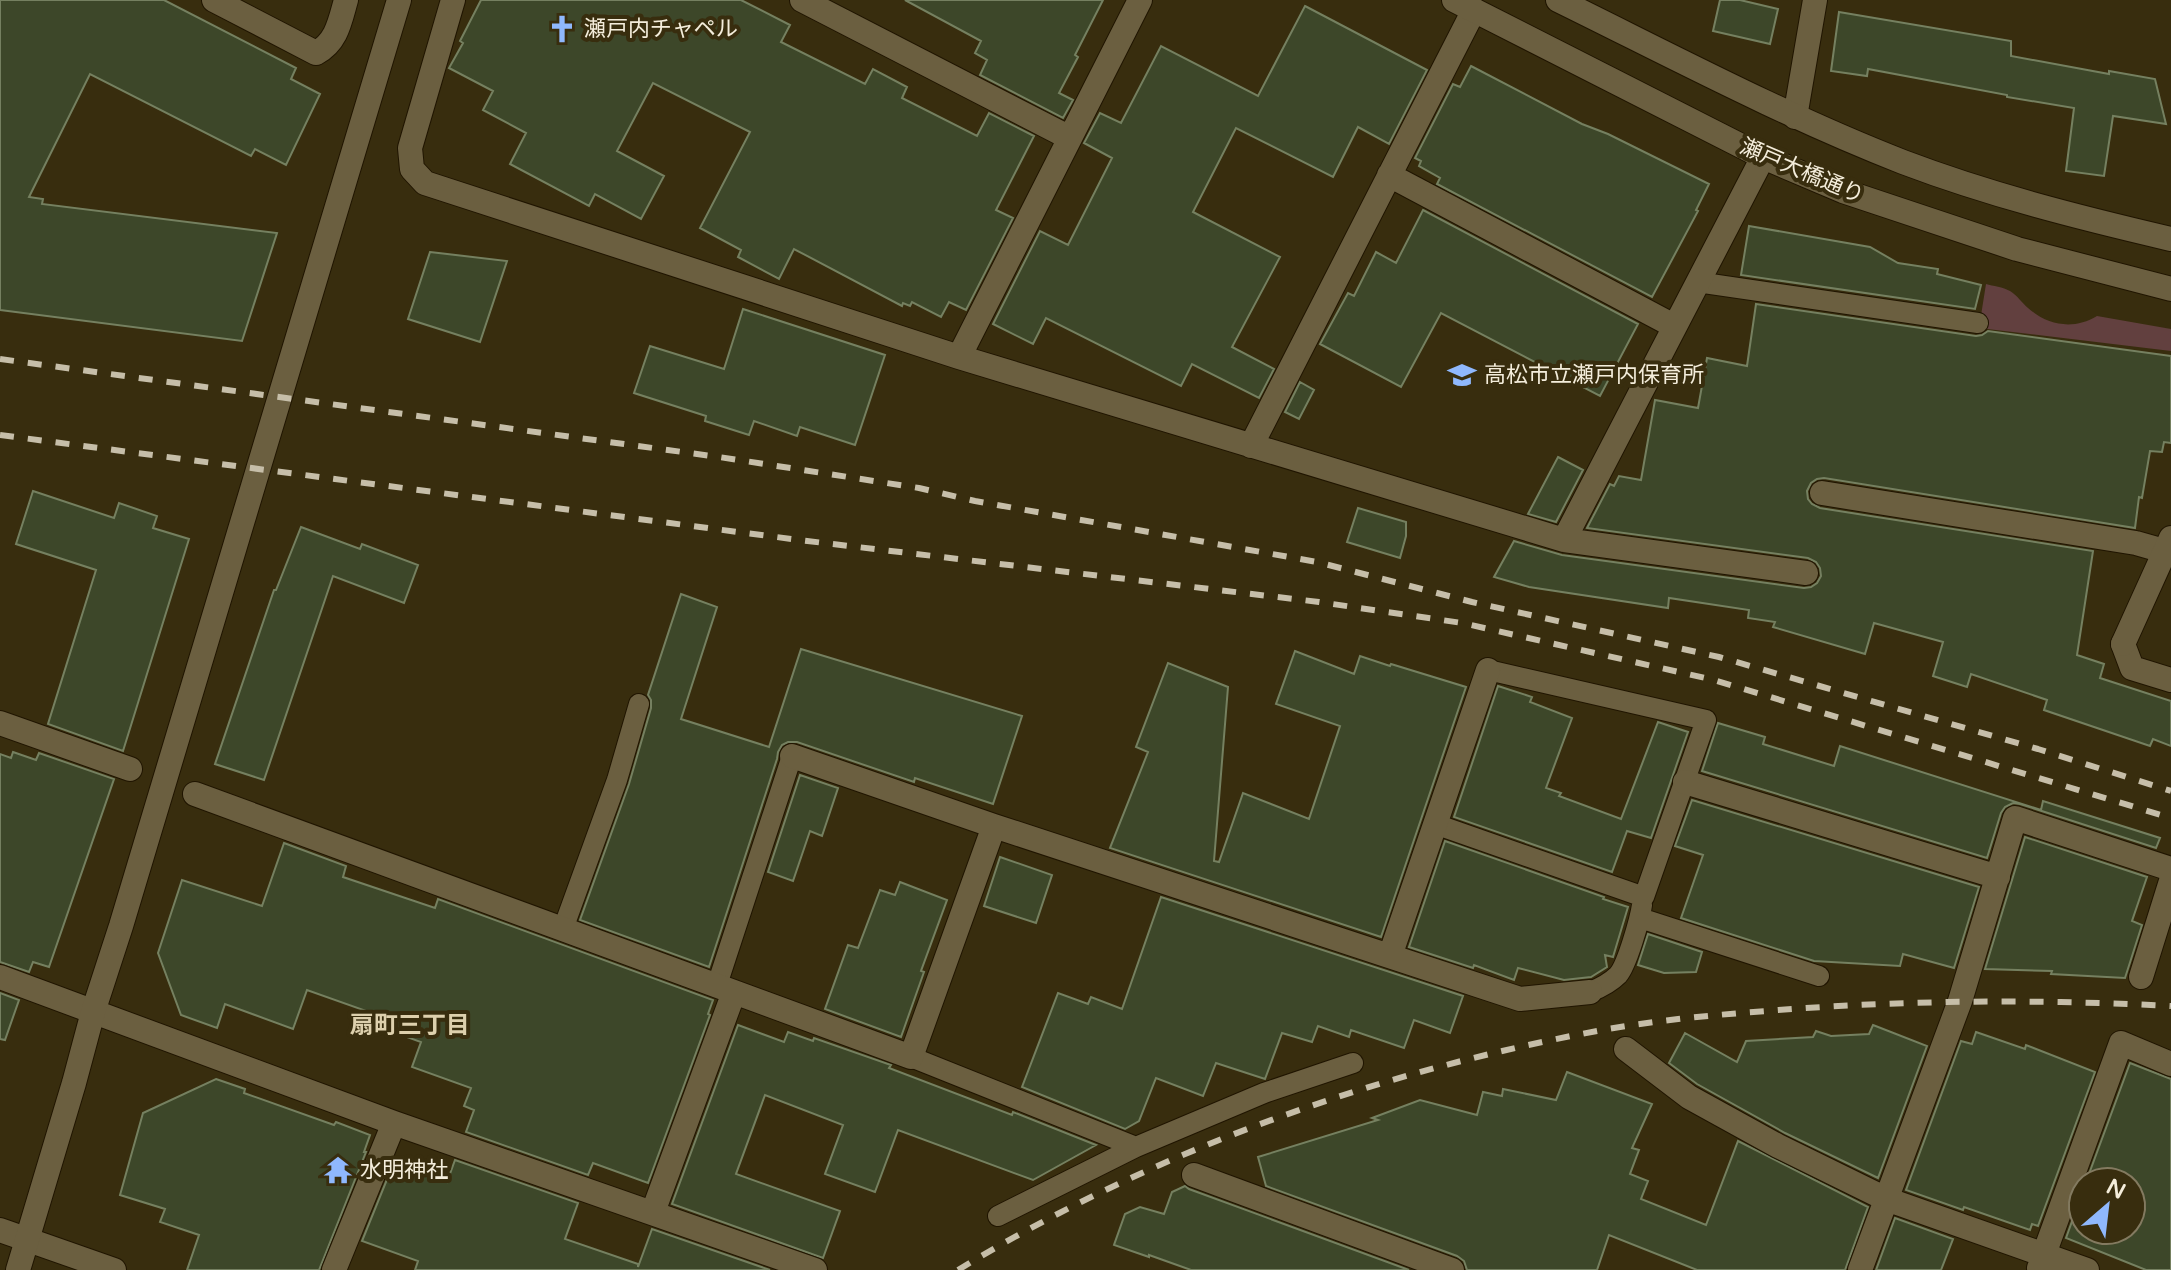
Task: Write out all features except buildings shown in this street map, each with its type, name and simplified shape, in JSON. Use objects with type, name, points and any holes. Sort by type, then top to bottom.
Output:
[{"type":"street","points":[[214,0],[316,53],[327,47],[336,33],[346,0]]},
{"type":"street","points":[[18,1270],[399,0]]},
{"type":"street","points":[[453,0],[410,148],[412,169],[425,183],[959,357],[1564,540],[1806,573]]},
{"type":"street","points":[[802,0],[1070,138]]},
{"type":"street","points":[[959,357],[1140,0]]},
{"type":"street","points":[[1558,0],[1795,117],[1905,163],[2016,200],[2171,239]]},
{"type":"street","points":[[1795,117],[1815,0]]},
{"type":"street","points":[[1251,446],[1389,175],[1464,5]]},
{"type":"street","name":"瀬戸大橋通り","points":[[1464,5],[1763,157],[1843,191],[2017,249],[2171,289]]},
{"type":"street","points":[[1564,540],[1763,157]]},
{"type":"street","points":[[1389,175],[1674,326]]},
{"type":"street","points":[[1822,493],[2169,547],[2123,644],[2132,668],[2171,680]]},
{"type":"street","points":[[1390,956],[1488,670]]},
{"type":"street","points":[[0,723],[130,769]]},
{"type":"street","points":[[792,756],[994,826],[1520,999],[1590,992]]},
{"type":"street","points":[[1685,782],[1998,877]]},
{"type":"street","points":[[195,794],[911,1057],[994,826]]},
{"type":"street","points":[[1860,1270],[1960,1001],[2015,818],[2171,869]]},
{"type":"street","points":[[2141,977],[2171,881]]},
{"type":"street","points":[[0,977],[394,1123],[815,1270]]},
{"type":"street","points":[[653,1212],[726,988]]},
{"type":"street","points":[[2042,1262],[2121,1043],[2171,1064]]},
{"type":"street","points":[[1626,1049],[1689,1097],[1778,1146],[1886,1199],[2042,1262],[2087,1270]]},
{"type":"street","points":[[334,1270],[394,1123]]},
{"type":"street","points":[[1194,1175],[1452,1270]]},
{"type":"street","points":[[0,1230],[114,1270]]},
{"type":"lane","points":[[1697,282],[1978,323]]},
{"type":"lane","points":[[1488,670],[1706,720],[1620,973],[1603,987],[1590,992]]},
{"type":"lane","points":[[563,929],[617,780],[639,704]]},
{"type":"lane","points":[[726,988],[792,756]]},
{"type":"lane","points":[[1435,824],[1819,976]]},
{"type":"lane","points":[[911,1057],[1136,1147]]},
{"type":"lane","points":[[998,1216],[1136,1147],[1264,1093],[1353,1063]]},
{"type":"shaded area","points":[[1986,284],[2010,291],[2036,314],[2061,324],[2079,323],[2097,316],[2171,329],[2171,351],[1979,328]]},
{"type":"railway","points":[[0,359],[719,457],[919,488],[975,501],[1317,562],[1472,602],[1719,657],[2038,749],[2171,791]]},
{"type":"railway","points":[[0,435],[799,540],[1319,602],[1462,623],[1714,680],[2171,818]]},
{"type":"railway","points":[[958,1270],[1111,1187],[1190,1152],[1355,1092],[1523,1046],[1647,1023],[1817,1007],[1968,1002],[2171,1006]]},
{"type":"place","name":"瀬戸内チャペル","points":[[562,29]]},
{"type":"place","name":"高松市立瀬戸内保育所","points":[[1462,375]]},
{"type":"place","name":"水明神社","points":[[338,1170]]},
{"type":"district","name":"扇町三丁目","points":[[410,1025]]}]
